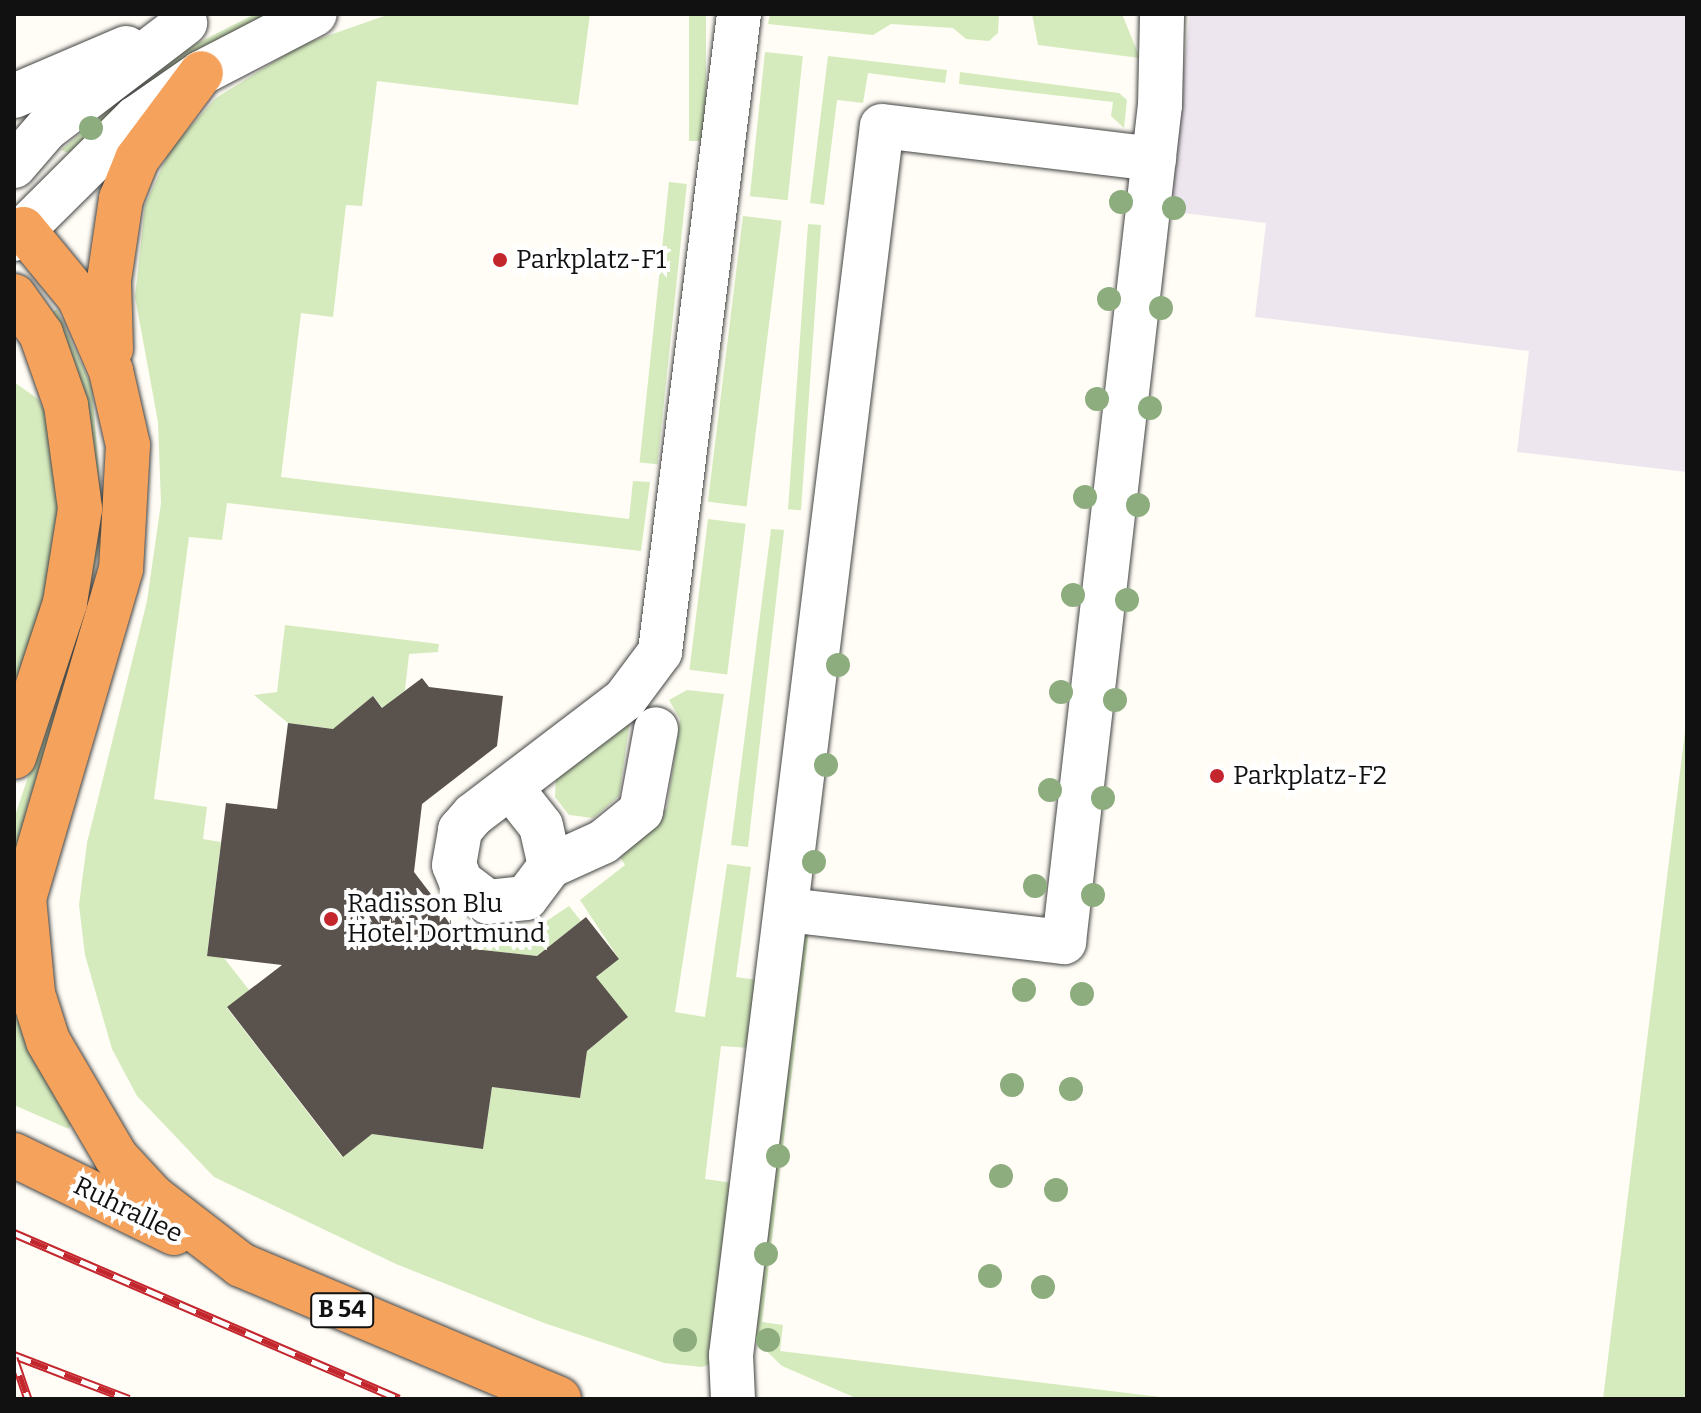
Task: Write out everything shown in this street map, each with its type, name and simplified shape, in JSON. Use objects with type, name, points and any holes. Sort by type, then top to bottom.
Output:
[{"type":"highway","points":[[111,371],[109,280],[121,199],[137,159],[201,73]]},
{"type":"highway","points":[[18,234],[79,297],[111,371],[128,445],[121,569],[38,835],[24,898],[27,952],[48,1041],[80,1106],[153,1197],[241,1265]]},
{"type":"highway","points":[[14,296],[41,334],[66,405],[80,509],[65,603],[14,757]]},
{"type":"highway","points":[[14,365],[37,374],[66,405]]},
{"type":"highway","name":"Ruhrallee","points":[[14,1155],[241,1265]]},
{"type":"highway","name":"B 54","points":[[241,1265],[559,1399]]},
{"type":"street","points":[[18,234],[136,118],[201,73],[315,14]]},
{"type":"street","points":[[656,729],[641,811],[603,842],[550,866],[540,886],[506,904],[488,902],[461,882],[454,847],[460,830],[625,699],[660,652],[739,14]]},
{"type":"street","points":[[787,910],[1064,942],[1154,159],[1162,14]]},
{"type":"street","points":[[14,96],[194,18]]},
{"type":"street","points":[[14,166],[46,129],[194,18]]},
{"type":"street","points":[[733,1399],[731,1355],[882,126],[1154,159]]},
{"type":"street","points":[[511,788],[541,826],[550,866]]},
{"type":"shaded area","points":[[1190,14],[1687,14],[1687,472],[1517,452],[1529,351],[1255,317],[1266,223],[1166,211]]},
{"type":"green space","points":[[255,14],[267,14],[71,154],[61,150],[172,56]]},
{"type":"green space","points":[[390,14],[590,14],[578,105],[377,81],[362,206],[346,205],[333,317],[301,313],[281,477],[629,519],[633,481],[650,482],[641,551],[227,503],[222,540],[189,537],[154,799],[207,807],[203,839],[221,842],[207,955],[224,958],[249,990],[227,1008],[342,1157],[372,1134],[483,1149],[492,1087],[580,1098],[587,1051],[627,1018],[596,977],[619,959],[580,900],[625,865],[620,857],[667,808],[680,719],[669,700],[687,690],[724,694],[675,1012],[705,1017],[727,864],[751,867],[736,977],[757,980],[750,1048],[721,1046],[705,1179],[733,1183],[710,1364],[702,1367],[664,1363],[544,1323],[396,1264],[214,1177],[137,1096],[112,1049],[85,955],[79,905],[87,843],[147,601],[161,503],[158,422],[135,297],[145,205],[170,150],[216,98],[301,45]]},
{"type":"green space","points":[[689,14],[706,14],[706,141],[689,141]]},
{"type":"green space","points":[[770,14],[999,14],[998,33],[989,41],[966,39],[953,28],[891,24],[873,35],[768,24]]},
{"type":"green space","points":[[1032,14],[1122,14],[1140,58],[1038,45]]},
{"type":"green space","points":[[765,52],[803,56],[788,200],[750,196]]},
{"type":"green space","points":[[828,56],[947,70],[945,83],[868,73],[863,103],[837,100],[824,205],[810,203]]},
{"type":"green space","points":[[960,72],[1119,93],[1127,100],[1124,128],[1111,116],[1113,102],[959,84]]},
{"type":"green space","points":[[669,182],[687,184],[657,464],[640,462]]},
{"type":"green space","points":[[743,216],[782,221],[747,507],[708,502]]},
{"type":"green space","points":[[808,224],[821,225],[801,510],[788,509]]},
{"type":"green space","points":[[57,309],[92,387],[103,524],[79,649],[27,807],[14,873],[14,819],[74,638],[50,314]]},
{"type":"green space","points":[[14,382],[38,399],[53,423],[61,491],[45,604],[14,706]]},
{"type":"green space","points":[[708,519],[746,524],[727,674],[689,670]]},
{"type":"green space","points":[[771,529],[784,530],[748,847],[731,845]]},
{"type":"green space","points":[[285,625],[439,644],[438,652],[409,654],[405,690],[383,708],[373,696],[333,729],[288,723],[254,695],[277,692]]},
{"type":"green space","points":[[631,714],[619,796],[593,818],[569,815],[555,797],[556,778]]},
{"type":"green space","points":[[1687,715],[1687,1399],[1603,1399]]},
{"type":"green space","points":[[569,906],[581,921],[537,956],[473,949],[468,942],[480,934],[527,934]]},
{"type":"green space","points":[[809,930],[762,1322],[783,1325],[780,1351],[1177,1399],[858,1399],[782,1366],[753,1338],[801,934]]},
{"type":"green space","points":[[14,956],[71,1125],[69,1129],[14,1105]]},
{"type":"building","name":"Radisson Blu Hotel Dortmund","points":[[422,678],[429,687],[503,696],[497,746],[422,804],[414,872],[473,949],[537,956],[586,917],[619,959],[596,977],[628,1017],[587,1051],[580,1098],[492,1087],[483,1149],[372,1134],[343,1157],[227,1007],[282,965],[207,956],[226,803],[277,809],[288,723],[333,729],[373,696],[382,708]]},
{"type":"railway","points":[[14,1233],[399,1399]]},
{"type":"railway","points":[[14,1355],[129,1399]]},
{"type":"railway","points":[[14,1358],[28,1399]]},
{"type":"place","name":"Parkplatz-F1","points":[[500,260]]},
{"type":"place","name":"Parkplatz-F2","points":[[1217,776]]},
{"type":"place","name":"Radisson Blu Hotel Dortmund","points":[[331,919]]}]
